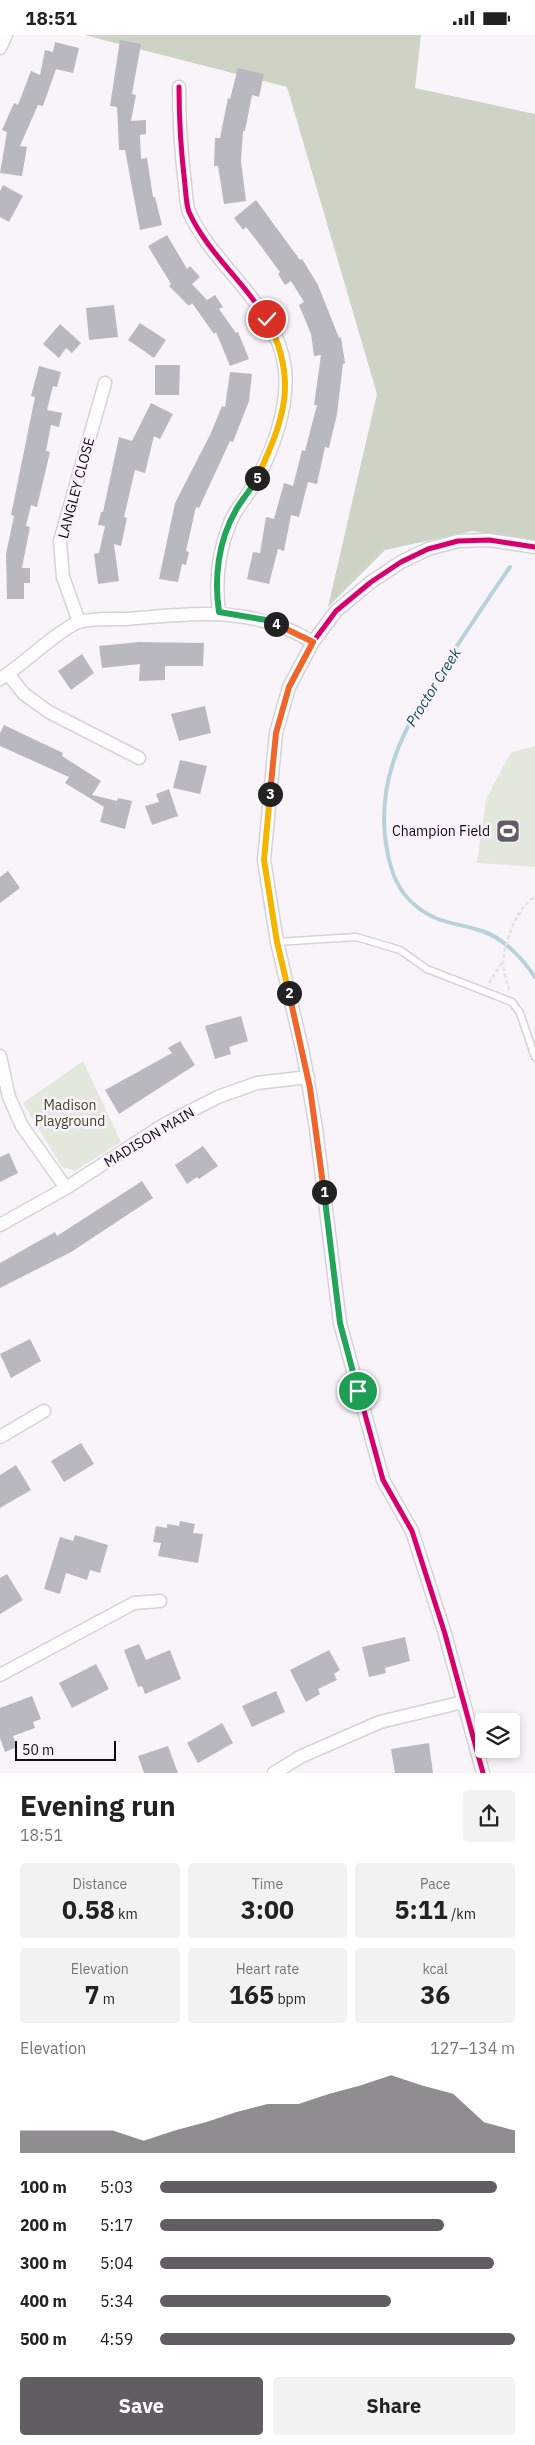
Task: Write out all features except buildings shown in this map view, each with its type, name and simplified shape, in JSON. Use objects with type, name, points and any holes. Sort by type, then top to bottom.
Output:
[{"type":"street","points":[[0,48],[6,35]]},
{"type":"street","points":[[179,87],[180,142],[188,210],[202,234],[267,319],[280,347],[285,369],[286,391],[278,431],[252,487],[236,509],[225,536],[216,586],[219,612]]},
{"type":"street","name":"LANGLEY CLOSE","points":[[78,622],[63,577],[60,541],[105,383]]},
{"type":"street","points":[[483,1773],[412,1531],[383,1480],[340,1323],[308,1077],[277,942],[264,860],[276,733],[289,687],[313,642],[336,611],[371,581],[428,549],[458,541],[489,540],[535,547]]},
{"type":"street","points":[[139,757],[49,712],[4,677],[52,638],[78,622],[219,612],[266,620],[298,633],[313,642]]},
{"type":"street","points":[[0,1056],[8,1097],[22,1126],[66,1188]]},
{"type":"street","name":"MADISON MAIN","points":[[0,1225],[66,1188],[165,1124],[218,1097],[257,1083],[308,1077]]},
{"type":"street","points":[[0,1437],[44,1411]]},
{"type":"street","points":[[0,1675],[134,1603],[160,1601]]},
{"type":"street","points":[[274,1773],[302,1756],[380,1722],[463,1703]]},
{"type":"lane","points":[[277,942],[356,937],[400,950],[427,969],[512,1002],[520,1013],[535,1057]]},
{"type":"path","points":[[485,990],[503,961],[510,935],[523,907],[535,897]]},
{"type":"path","points":[[503,961],[512,1002]]},
{"type":"green space","name":"Champion Field","points":[[535,746],[535,867],[477,863],[486,799],[511,752]]},
{"type":"green space","name":"Madison Playground","points":[[83,1061],[121,1142],[75,1171],[62,1167],[23,1103]]},
{"type":"shaded area","points":[[84,35],[421,35],[415,88],[535,114],[535,544],[473,531],[385,550],[328,607],[377,394],[287,87]]},
{"type":"waterway","name":"Proctor Creek","points":[[510,567],[435,680],[409,725],[398,748],[390,772],[385,797],[384,823],[387,850],[393,874],[404,894],[416,906],[432,917],[473,928],[498,939],[519,956],[535,977]]},
{"type":"cycle path","points":[[179,87],[181,148],[189,212],[213,251],[258,306],[270,325],[280,346],[285,369],[286,384],[282,415],[272,446],[252,488],[232,518],[220,556],[217,590],[219,612]]},
{"type":"cycle path","points":[[483,1773],[445,1634],[412,1531],[383,1480],[340,1323],[316,1128],[303,1053],[277,942],[264,860],[276,733],[289,687],[313,642],[336,611],[371,582],[401,562],[428,549],[458,541],[489,540],[535,547]]},
{"type":"place","name":"Champion Field","points":[[508,831]]},
{"type":"route","points":[[267,319],[280,347],[285,369],[286,391],[283,412],[278,431],[252,487],[236,509],[230,522],[220,556],[216,586],[219,612],[266,620],[298,633],[313,642],[289,687],[276,733],[264,860],[277,942],[303,1053],[316,1128],[340,1323],[358,1391]]}]
